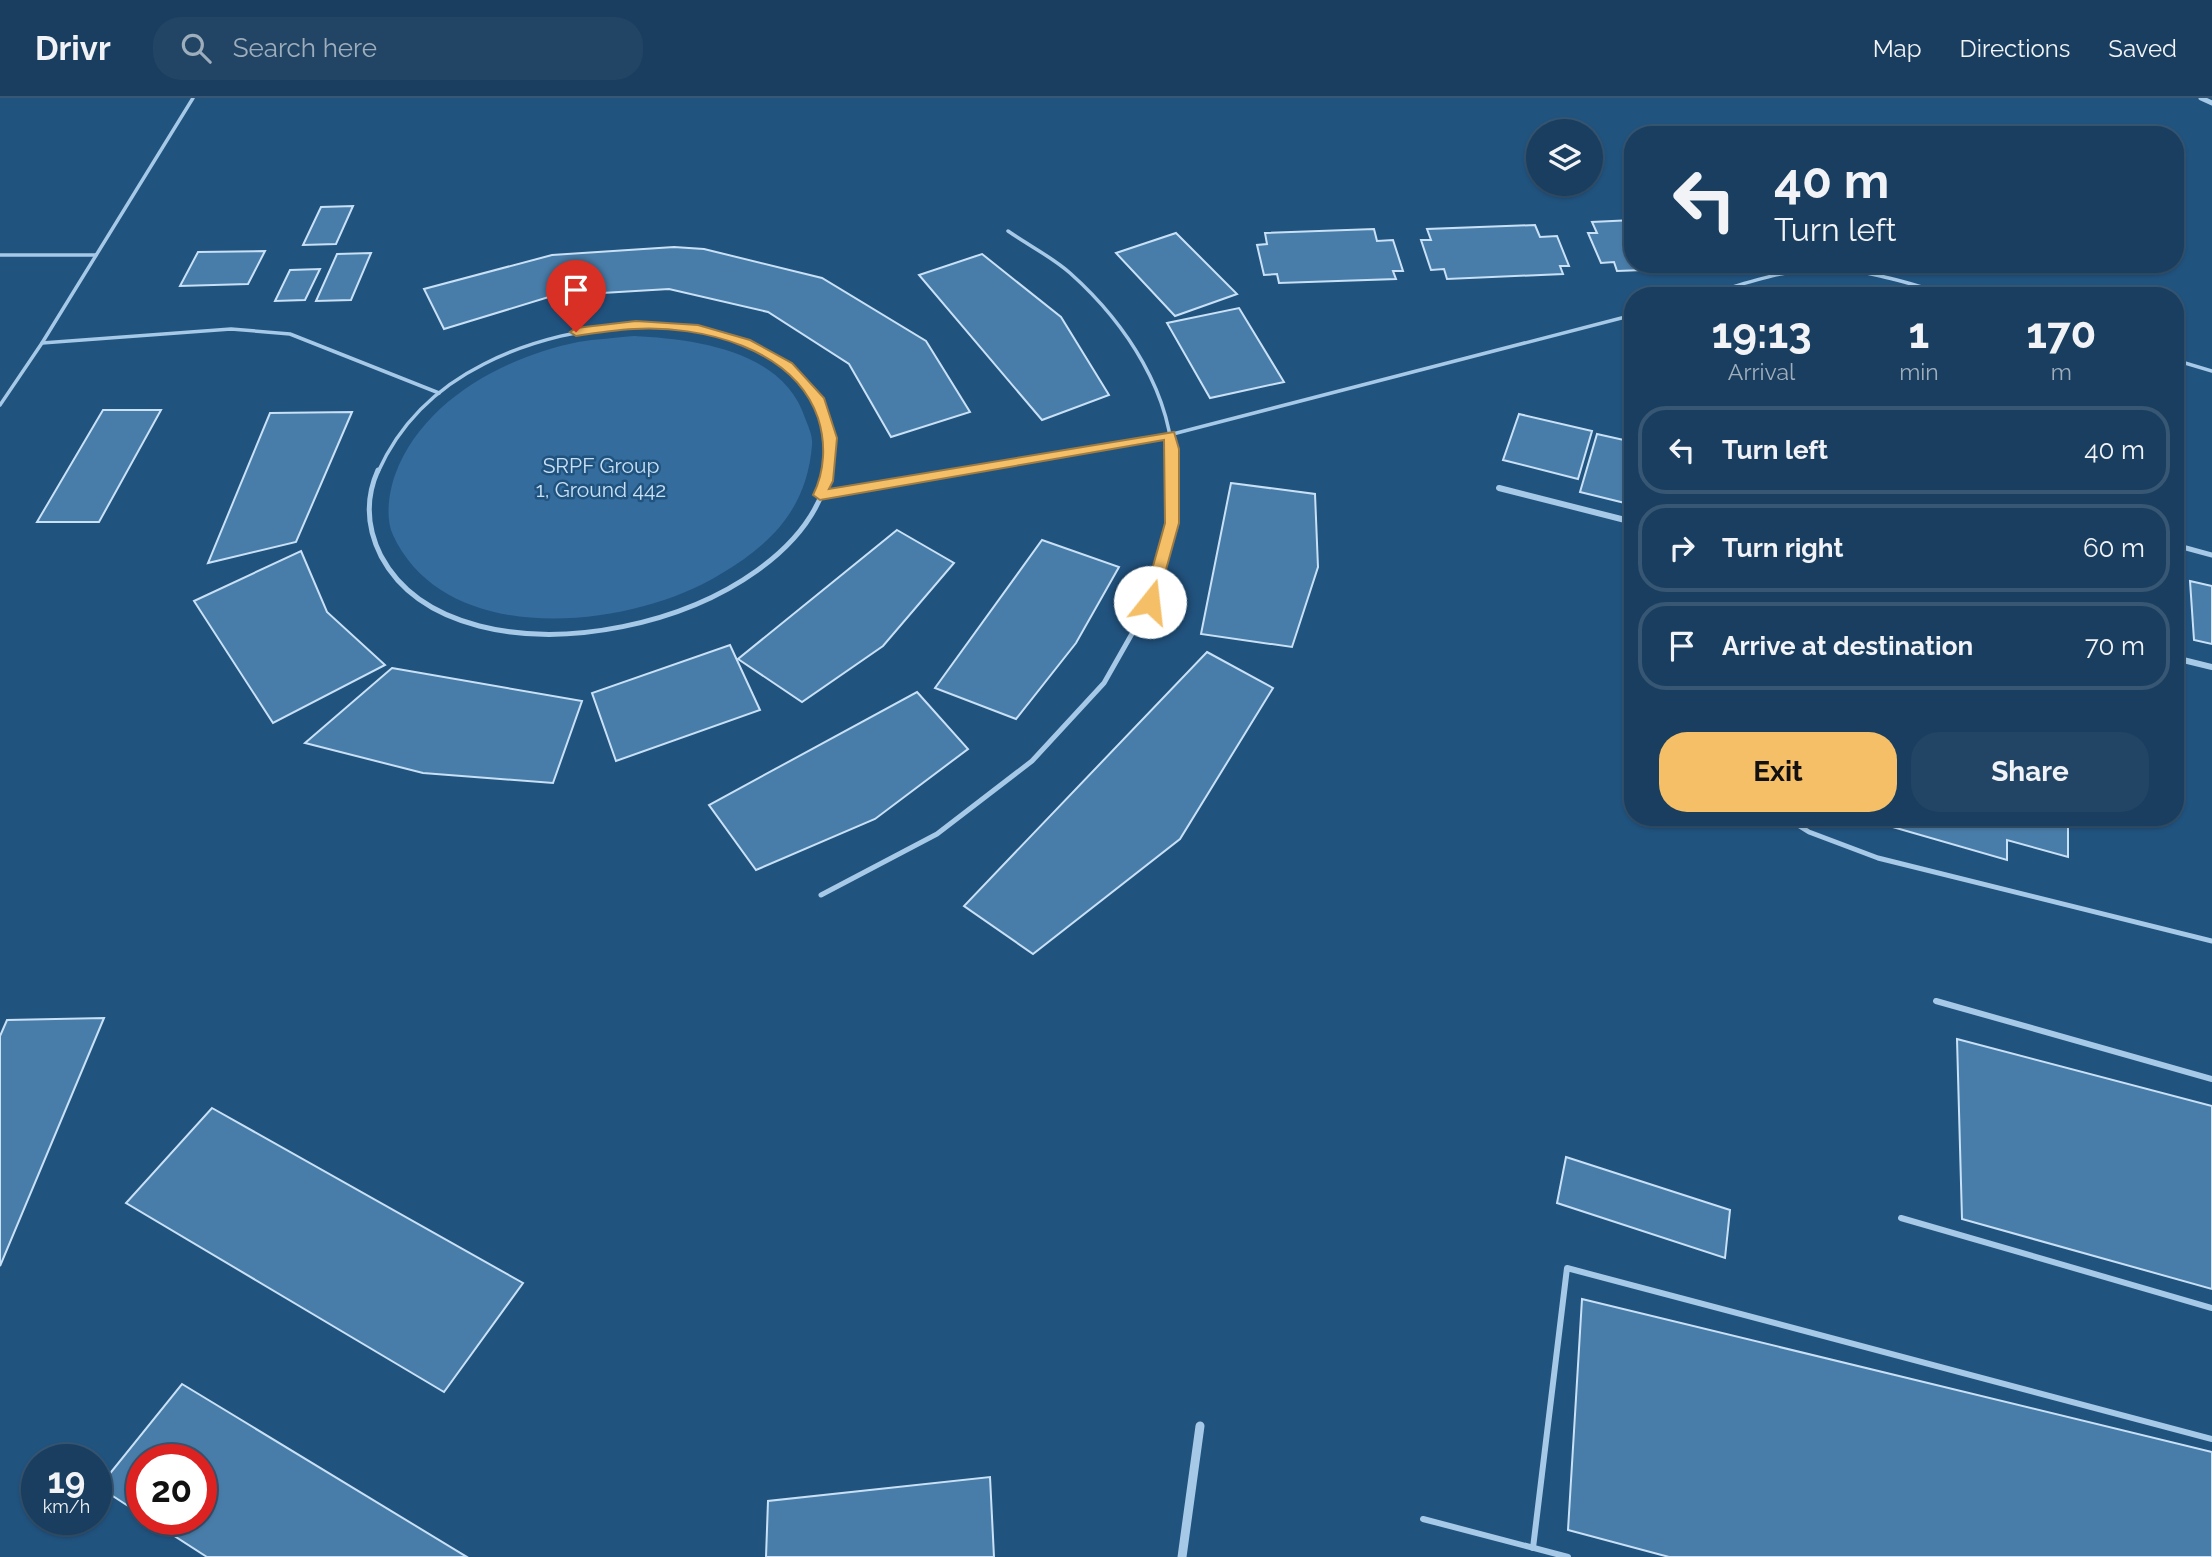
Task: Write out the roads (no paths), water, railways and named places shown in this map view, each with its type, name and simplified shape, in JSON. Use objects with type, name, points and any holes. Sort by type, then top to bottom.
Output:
[{"type":"street","points":[[2201,98],[2212,103]]},
{"type":"street","points":[[1499,488],[1624,520]]},
{"type":"street","points":[[2184,660],[2212,667]]},
{"type":"street","points":[[1182,1557],[1200,1426]]},
{"type":"lane","points":[[0,405],[42,343],[193,98]]},
{"type":"lane","points":[[821,895],[937,834],[1032,761],[1104,683],[1150,602],[1172,523],[1172,449],[1154,382],[1118,322],[1069,272],[1008,231]]},
{"type":"lane","points":[[0,255],[96,255]]},
{"type":"lane","points":[[1735,287],[1786,273]]},
{"type":"lane","points":[[1856,273],[1922,287]]},
{"type":"lane","points":[[820,495],[1169,435],[1624,316]]},
{"type":"lane","points":[[636,325],[694,328],[746,342],[788,366],[817,398],[831,438],[827,481],[820,495],[804,526],[763,567],[705,602],[625,627],[565,635],[496,630],[438,611],[395,579],[372,539],[368,495],[384,451],[417,410],[462,375],[517,349],[576,332],[636,325]]},
{"type":"lane","points":[[42,343],[231,329],[290,334],[439,393]]},
{"type":"lane","points":[[2184,363],[2212,371]]},
{"type":"lane","points":[[2184,547],[2212,555]]},
{"type":"lane","points":[[1799,826],[1878,858],[2212,941]]},
{"type":"lane","points":[[1936,1001],[2212,1079]]},
{"type":"lane","points":[[1901,1218],[2212,1308]]},
{"type":"lane","points":[[1534,1548],[1567,1268],[2212,1439]]},
{"type":"lane","points":[[1423,1519],[1568,1557]]},
{"type":"park label","name":"SRPF Group 1, Ground 442","points":[[601,478]]}]
